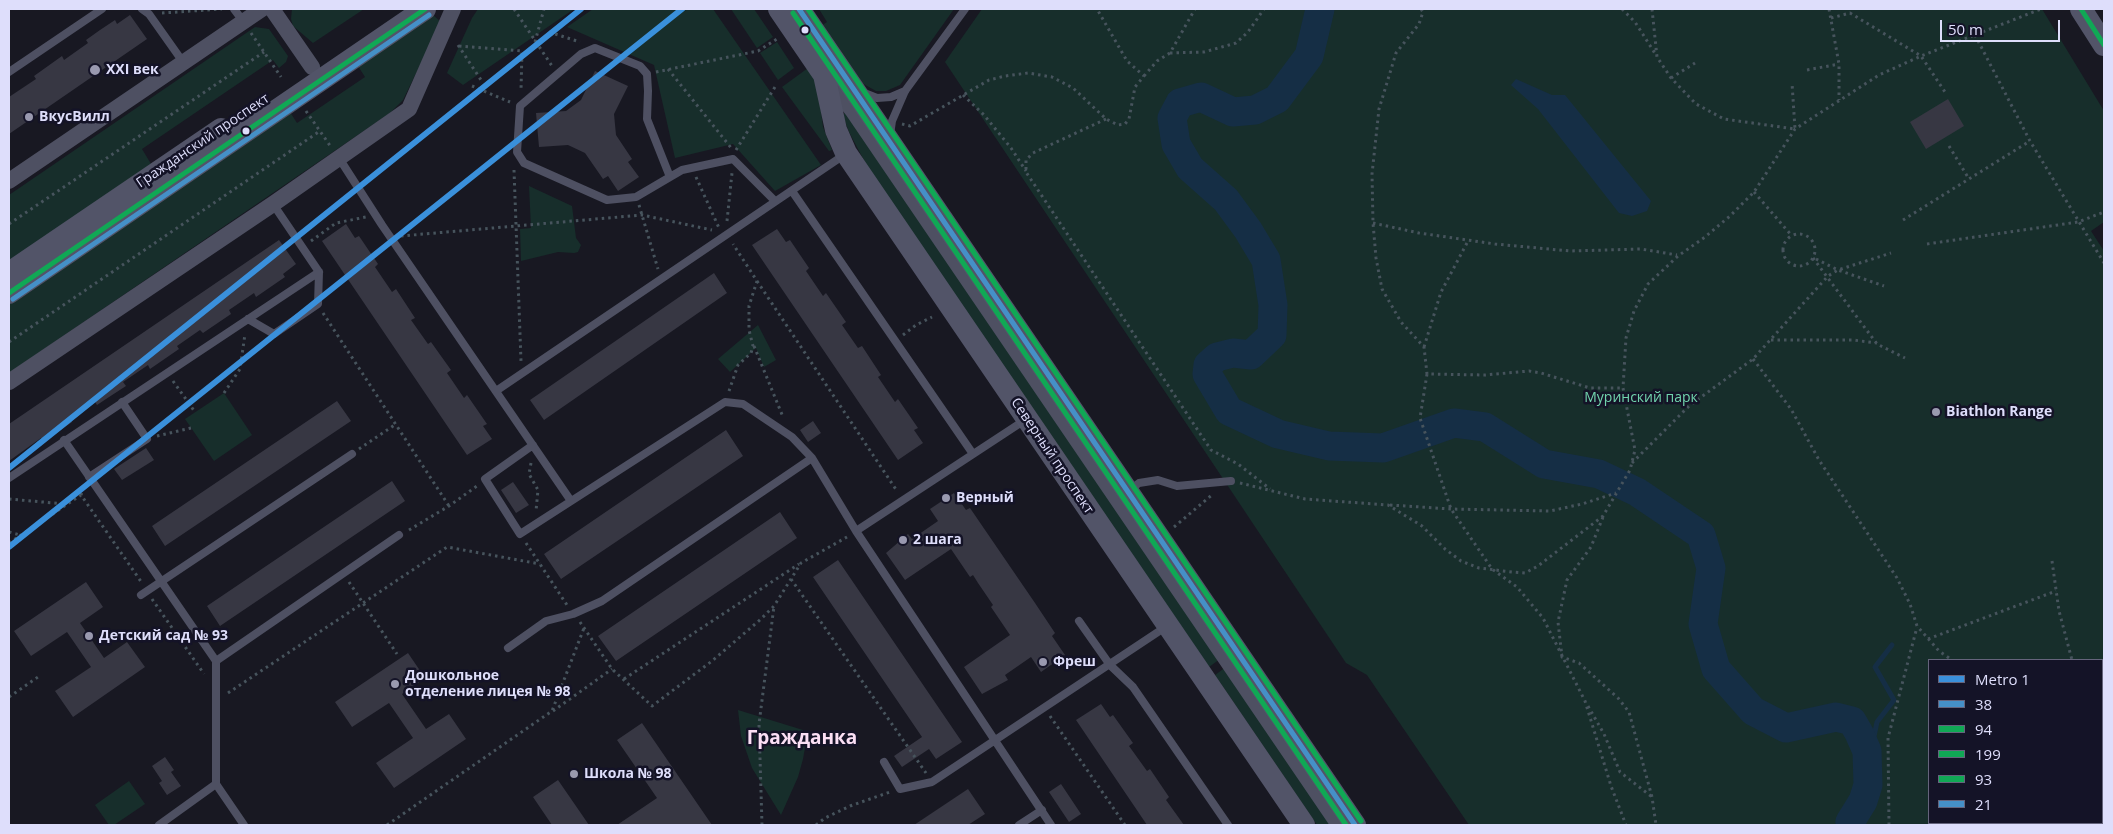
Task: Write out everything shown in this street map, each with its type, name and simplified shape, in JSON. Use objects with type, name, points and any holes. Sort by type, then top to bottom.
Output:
[{"type":"main road","name":"Гражданский проспект","points":[[9,273],[398,9]]},
{"type":"main road","name":"Гражданский проспект","points":[[9,293],[426,9]]},
{"type":"main road","name":"Северный проспект","points":[[779,9],[824,75],[836,130],[846,153],[1304,825]]},
{"type":"main road","points":[[799,9],[853,89],[891,132],[1127,492],[1355,825]]},
{"type":"main road","points":[[2081,9],[2104,45]]},
{"type":"street","points":[[9,181],[242,20],[262,9]]},
{"type":"street","points":[[272,9],[312,67]]},
{"type":"street","points":[[9,382],[273,204],[336,155],[409,109],[452,9]]},
{"type":"street","name":"Северный проспект","points":[[824,75],[853,112],[1339,825]]},
{"type":"lane","points":[[9,72],[102,9]]},
{"type":"lane","points":[[142,9],[149,14],[183,62]]},
{"type":"lane","points":[[891,132],[905,91],[965,9]]},
{"type":"lane","points":[[670,177],[647,119],[647,74],[640,66],[595,48],[581,54],[520,106],[517,152],[524,163],[607,200],[636,196],[670,177],[682,170],[733,159],[775,202]]},
{"type":"lane","points":[[853,89],[877,98],[891,97],[905,91]]},
{"type":"lane","points":[[496,391],[846,153]]},
{"type":"lane","points":[[336,155],[571,501]]},
{"type":"lane","points":[[792,191],[973,454]]},
{"type":"lane","points":[[248,319],[274,334],[318,304],[319,272],[273,204]]},
{"type":"lane","points":[[9,478],[319,272]]},
{"type":"lane","points":[[89,477],[147,439],[122,402]]},
{"type":"lane","points":[[533,445],[485,480],[520,534],[725,402],[743,404],[792,437],[812,458],[856,532],[1051,825]]},
{"type":"lane","points":[[856,532],[1026,419]]},
{"type":"lane","points":[[64,440],[216,661],[216,784],[244,825]]},
{"type":"lane","points":[[141,595],[352,454]]},
{"type":"lane","points":[[508,648],[546,622],[574,614],[602,601],[812,458]]},
{"type":"lane","points":[[1127,492],[1139,483],[1158,480],[1177,486],[1231,481]]},
{"type":"lane","points":[[216,661],[399,535]]},
{"type":"lane","points":[[1079,621],[1110,665],[1133,686],[1228,825]]},
{"type":"lane","points":[[884,762],[900,789],[932,782],[1168,626]]},
{"type":"lane","points":[[159,825],[216,784]]},
{"type":"lane","points":[[1019,825],[1042,810]]},
{"type":"path","points":[[149,14],[222,9]]},
{"type":"path","points":[[514,9],[558,74]]},
{"type":"path","points":[[535,42],[544,9]]},
{"type":"path","points":[[1097,9],[1127,62],[1144,76]]},
{"type":"path","points":[[891,132],[910,126],[989,80],[1028,73],[1052,77],[1073,88],[1106,119],[1118,125],[1125,124],[1129,119],[1135,87],[1157,61],[1170,53],[1195,9]]},
{"type":"path","points":[[1170,53],[1204,52],[1236,43],[1248,32],[1264,9]]},
{"type":"path","points":[[1421,9],[1423,12],[1419,24],[1396,53],[1379,109],[1372,174],[1376,258],[1382,289],[1402,322],[1424,347]]},
{"type":"path","points":[[1622,9],[1635,22],[1671,78],[1696,104],[1724,119],[1795,129]]},
{"type":"path","points":[[1652,9],[1657,57]]},
{"type":"path","points":[[1829,9],[1840,64],[1840,100]]},
{"type":"path","points":[[1562,657],[1558,622],[1566,580],[1591,547],[1603,516],[1632,464],[1635,450],[1623,388],[1626,338],[1634,311],[1648,284],[1678,256],[1705,237],[1754,192],[1795,129],[1879,76],[1922,56],[2040,9]]},
{"type":"path","points":[[1831,18],[1850,11],[1922,56],[1946,95]]},
{"type":"path","points":[[242,20],[282,77]]},
{"type":"path","points":[[549,32],[595,48]]},
{"type":"path","points":[[1975,35],[2030,141],[2104,264]]},
{"type":"path","points":[[734,152],[668,69],[758,51],[779,37]]},
{"type":"path","points":[[453,44],[522,51],[520,106],[472,86]]},
{"type":"path","points":[[459,46],[481,80]]},
{"type":"path","points":[[9,224],[264,52]]},
{"type":"path","points":[[1671,78],[1696,63]]},
{"type":"path","points":[[1808,70],[1840,64]]},
{"type":"path","points":[[1792,83],[1795,129]]},
{"type":"path","points":[[963,96],[984,115],[1010,148],[1211,450],[1238,464],[1272,490]]},
{"type":"path","points":[[301,104],[336,155]]},
{"type":"path","points":[[1026,172],[1026,160],[1034,153],[1106,119]]},
{"type":"path","points":[[9,342],[320,131]]},
{"type":"path","points":[[1903,220],[2030,141]]},
{"type":"path","points":[[1949,146],[1969,179]]},
{"type":"path","points":[[517,152],[514,162],[521,374]]},
{"type":"path","points":[[390,237],[642,215],[720,232],[692,167]]},
{"type":"path","points":[[1754,192],[1792,236]]},
{"type":"path","points":[[636,196],[660,279]]},
{"type":"path","points":[[1927,244],[2078,222],[2104,212]]},
{"type":"path","points":[[303,248],[336,223],[376,215]]},
{"type":"path","points":[[1373,223],[1419,233],[1468,240],[1570,251],[1641,249],[1678,256]]},
{"type":"path","points":[[726,234],[903,500]]},
{"type":"path","points":[[1802,235],[1811,240],[1815,248],[1810,262],[1801,266],[1787,262],[1783,247],[1788,238],[1792,236],[1802,235]]},
{"type":"path","points":[[1468,240],[1440,292],[1424,347],[1428,374],[1420,418],[1428,446],[1451,509],[1492,569],[1517,587],[1543,618],[1604,734],[1620,772],[1652,797]]},
{"type":"path","points":[[1632,464],[1689,406],[1753,359],[1828,276],[1838,270],[1891,253]]},
{"type":"path","points":[[1813,258],[1838,270],[1884,286]]},
{"type":"path","points":[[1813,258],[1877,344]]},
{"type":"path","points":[[757,281],[749,306],[749,330],[753,346],[792,437]]},
{"type":"path","points":[[318,304],[449,506]]},
{"type":"path","points":[[897,343],[902,336],[916,325],[932,317]]},
{"type":"path","points":[[224,393],[240,368],[248,319]]},
{"type":"path","points":[[1771,340],[1852,340],[1877,344],[1905,358]]},
{"type":"path","points":[[725,402],[738,365],[751,353],[753,346]]},
{"type":"path","points":[[1753,359],[1791,409],[1819,460],[1897,578],[1910,604],[1917,626],[1939,651],[1951,659]]},
{"type":"path","points":[[167,372],[195,412]]},
{"type":"path","points":[[1428,374],[1529,372],[1541,373],[1590,388],[1623,388]]},
{"type":"path","points":[[352,454],[396,424]]},
{"type":"path","points":[[147,439],[191,428]]},
{"type":"path","points":[[520,534],[536,512],[538,490],[529,474],[533,445]]},
{"type":"path","points":[[399,535],[449,506],[485,480]]},
{"type":"path","points":[[1173,533],[1174,526],[1184,517],[1231,481],[1305,499],[1451,509],[1550,511],[1582,504],[1617,493]]},
{"type":"path","points":[[9,543],[80,494]]},
{"type":"path","points":[[9,499],[66,504]]},
{"type":"path","points":[[1388,505],[1422,526],[1444,549],[1460,561],[1479,568],[1525,572],[1538,566],[1603,516]]},
{"type":"path","points":[[9,532],[21,535]]},
{"type":"path","points":[[624,679],[801,563],[856,532]]},
{"type":"path","points":[[216,713],[230,691],[447,547],[540,564]]},
{"type":"path","points":[[2052,561],[2056,591],[2072,659]]},
{"type":"path","points":[[652,706],[712,661],[761,620],[774,606],[801,563]]},
{"type":"path","points":[[344,573],[397,654]]},
{"type":"path","points":[[791,579],[932,782]]},
{"type":"path","points":[[1928,639],[2056,591]]},
{"type":"path","points":[[762,825],[759,724],[774,606]]},
{"type":"path","points":[[1889,825],[1888,738],[1917,626]]},
{"type":"path","points":[[552,711],[584,627]]},
{"type":"path","points":[[1562,657],[1579,663],[1618,698],[1629,712],[1652,797],[1656,825]]},
{"type":"path","points":[[387,825],[612,669]]},
{"type":"path","points":[[9,697],[38,677]]},
{"type":"path","points":[[1585,701],[1611,786],[1626,825]]},
{"type":"path","points":[[1045,708],[1125,825]]},
{"type":"path","points":[[816,825],[825,818],[850,806],[900,789]]},
{"type":"green space","points":[[292,9],[364,9],[313,43],[293,26],[291,19]]},
{"type":"green space","points":[[478,9],[574,9],[463,85],[447,73]]},
{"type":"green space","points":[[593,9],[713,9],[821,165],[775,191],[733,144],[675,158],[654,65],[567,27]]},
{"type":"green space","points":[[731,9],[754,9],[773,37],[757,48]]},
{"type":"green space","points":[[819,9],[954,9],[900,85],[886,91],[876,91],[860,82],[821,26],[827,22]]},
{"type":"green space","name":"Муринский парк","points":[[982,9],[2042,9],[2104,111],[2104,222],[2091,231],[2104,251],[2104,825],[1469,825],[1367,675],[1346,663],[945,62]]},
{"type":"green space","points":[[433,15],[441,22],[403,100],[390,113],[9,373],[9,304],[290,112],[297,123],[365,77],[358,66]]},
{"type":"green space","points":[[255,27],[269,29],[288,56],[286,62],[279,68],[273,60],[142,149],[151,164],[9,261],[9,195]]},
{"type":"green space","points":[[777,42],[794,68],[778,80],[760,53]]},
{"type":"green space","points":[[808,68],[818,86],[823,127],[832,150],[829,151],[782,87]]},
{"type":"green space","points":[[845,112],[1220,659],[1209,667],[867,166],[849,132],[843,116]]},
{"type":"green space","points":[[529,186],[572,206],[576,238],[581,245],[578,252],[558,252],[521,261],[520,229],[531,228]]},
{"type":"green space","points":[[758,325],[776,360],[764,367],[756,348],[730,372],[718,359]]},
{"type":"green space","points":[[224,393],[252,435],[214,461],[185,419]]},
{"type":"green space","points":[[1226,667],[1334,825],[1317,825],[1215,675]]},
{"type":"green space","points":[[738,710],[803,730],[806,742],[803,759],[798,777],[781,815],[752,768],[741,736]]},
{"type":"green space","points":[[129,781],[145,804],[114,825],[109,825],[95,805]]},
{"type":"water","points":[[1516,79],[1552,95],[1565,95],[1651,201],[1647,211],[1632,216],[1619,213],[1538,109],[1511,85]]},
{"type":"building","points":[[130,15],[147,39],[9,134],[9,97],[36,79],[34,76],[62,56],[64,60],[88,43],[86,40],[100,30],[115,20],[117,24]]},
{"type":"building","points":[[595,71],[628,86],[614,114],[616,135],[632,159],[628,162],[639,177],[618,191],[608,176],[603,179],[585,153],[568,145],[539,147],[536,113],[566,111],[581,100]]},
{"type":"building","points":[[1948,99],[1964,126],[1926,149],[1910,122]]},
{"type":"building","points":[[346,224],[355,238],[359,236],[378,264],[375,267],[392,292],[396,289],[415,318],[411,320],[428,344],[431,342],[451,370],[447,373],[464,398],[467,395],[487,424],[483,426],[492,439],[467,455],[322,241]]},
{"type":"building","points":[[777,229],[786,242],[790,240],[809,268],[806,271],[823,296],[826,293],[846,322],[842,325],[858,348],[862,346],[881,375],[878,377],[895,402],[898,399],[918,428],[914,430],[923,443],[898,460],[752,245]]},
{"type":"building","points":[[279,240],[296,264],[283,274],[285,277],[256,297],[254,293],[229,310],[231,314],[203,333],[200,330],[177,346],[179,349],[150,369],[148,365],[123,382],[126,386],[97,405],[95,402],[70,419],[72,422],[44,442],[41,438],[9,461],[9,424]]},
{"type":"building","points":[[714,273],[727,293],[544,420],[530,400]]},
{"type":"building","points":[[337,401],[351,421],[165,546],[152,526]]},
{"type":"building","points":[[813,421],[821,433],[808,442],[800,430]]},
{"type":"building","points":[[726,430],[743,456],[561,579],[544,554]]},
{"type":"building","points":[[146,448],[154,460],[122,480],[114,469]]},
{"type":"building","points":[[392,481],[405,501],[220,626],[207,606]]},
{"type":"building","points":[[513,482],[529,505],[516,513],[501,490]]},
{"type":"building","points":[[954,493],[966,510],[970,508],[1055,633],[1052,636],[1065,655],[1041,672],[1031,657],[1005,675],[1008,680],[982,694],[964,667],[1010,635],[973,575],[970,577],[951,549],[905,580],[886,553],[908,534],[912,539],[938,521],[930,509]]},
{"type":"building","points":[[780,512],[797,538],[616,661],[598,636]]},
{"type":"building","points":[[838,560],[962,742],[936,759],[929,749],[902,767],[894,756],[922,737],[813,577]]},
{"type":"building","points":[[86,582],[103,607],[80,623],[104,658],[127,642],[145,667],[73,717],[55,691],[91,667],[67,632],[31,656],[14,631]]},
{"type":"building","points":[[408,653],[425,678],[402,694],[426,729],[449,714],[466,739],[394,788],[376,763],[413,738],[389,703],[352,727],[335,702]]},
{"type":"building","points":[[1101,704],[1110,717],[1113,715],[1133,743],[1129,746],[1147,771],[1150,769],[1169,797],[1166,800],[1184,825],[1147,825],[1076,720]]},
{"type":"building","points":[[642,723],[712,825],[617,825],[657,798],[617,740]]},
{"type":"building","points":[[165,757],[174,770],[171,772],[181,786],[167,795],[159,783],[162,781],[152,766]]},
{"type":"building","points":[[558,780],[589,825],[552,825],[533,797]]},
{"type":"building","points":[[1061,784],[1081,814],[1069,822],[1049,792]]},
{"type":"building","points":[[968,789],[985,814],[968,825],[914,825]]},
{"type":"waterway","points":[[1320,9],[1309,56],[1277,99],[1255,110],[1233,112],[1201,97],[1180,103],[1172,118],[1176,144],[1190,168],[1226,200],[1248,230],[1266,260],[1273,305],[1272,335],[1251,355],[1233,353],[1217,357],[1208,365],[1207,374],[1229,411],[1278,434],[1329,446],[1383,448],[1454,423],[1485,427],[1544,464],[1599,474],[1637,492],[1701,535],[1711,568],[1703,624],[1716,669],[1753,711],[1786,728],[1836,717],[1852,721],[1867,751],[1868,785],[1863,801],[1850,822],[1852,825]]},
{"type":"waterway","points":[[1867,751],[1872,746],[1877,722],[1894,700],[1875,667],[1892,645]]},
{"type":"metro line","name":"1","points":[[9,468],[581,9]]},
{"type":"metro line","name":"1","points":[[9,547],[682,9]]},
{"type":"transit line","name":"93","points":[[9,293],[425,9]]},
{"type":"transit line","name":"38","points":[[799,9],[1355,825]]},
{"type":"transit line","name":"199","points":[[808,9],[1361,821]]},
{"type":"transit line","name":"93","points":[[2081,9],[2104,45]]},
{"type":"transit line","name":"94","points":[[793,13],[1346,825]]},
{"type":"transit line","name":"21","points":[[13,299],[429,15]]},
{"type":"place","name":"XXI век","points":[[95,70]]},
{"type":"place","name":"ВкусВилл","points":[[29,117]]},
{"type":"place","name":"Biathlon Range","points":[[1936,412]]},
{"type":"place","name":"Верный","points":[[946,498]]},
{"type":"place","name":"2 шага","points":[[903,540]]},
{"type":"place","name":"Детский сад № 93","points":[[89,636]]},
{"type":"place","name":"Фреш","points":[[1043,662]]},
{"type":"place","name":"Дошкольное отделение лицея № 98","points":[[395,684]]},
{"type":"place","name":"Школа № 98","points":[[574,774]]},
{"type":"district","name":"Гражданка","points":[[802,739]]}]
